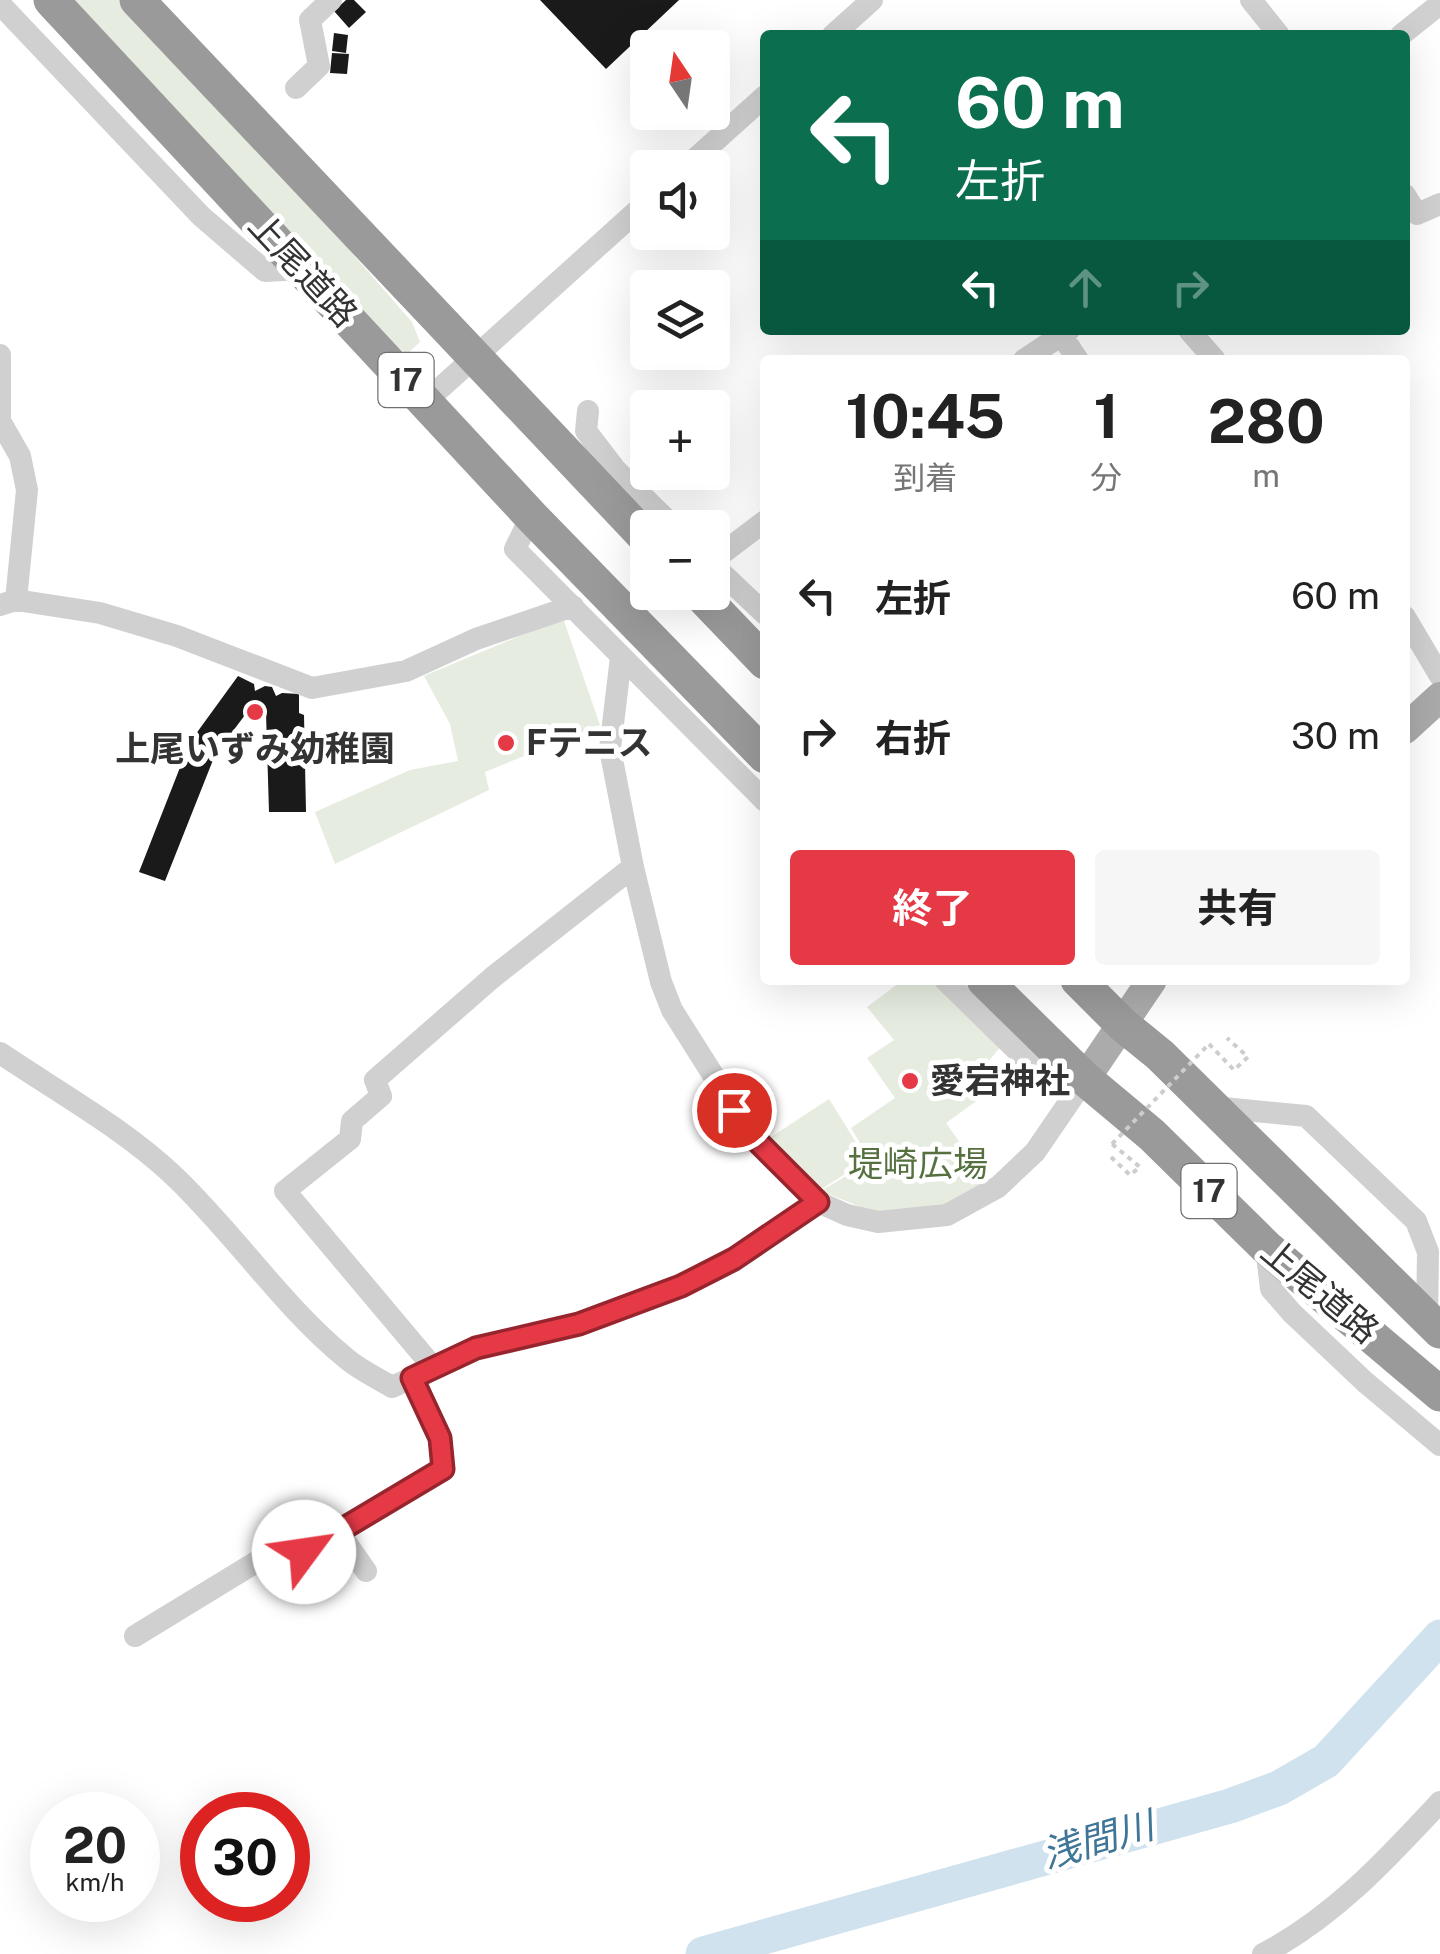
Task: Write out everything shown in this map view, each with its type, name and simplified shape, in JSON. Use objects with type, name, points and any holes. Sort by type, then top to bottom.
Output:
[{"type":"highway","name":"上尾道路","points":[[51,0],[530,516],[760,751]]},
{"type":"highway","name":"上尾道路","points":[[136,0],[474,357],[605,478],[630,514]]},
{"type":"highway","points":[[715,610],[760,657]]},
{"type":"highway","name":"上尾道路","points":[[970,985],[1152,1135],[1266,1246],[1440,1394]]},
{"type":"highway","name":"上尾道路","points":[[1083,985],[1160,1055],[1434,1325]]},
{"type":"main road","points":[[1085,1079],[1149,985]]},
{"type":"street","points":[[296,88],[319,66],[310,20],[331,0]]},
{"type":"street","points":[[839,30],[872,0]]},
{"type":"street","points":[[1251,0],[1275,30]]},
{"type":"street","points":[[0,4],[201,216],[265,271],[302,269]]},
{"type":"street","points":[[1407,30],[1440,4]]},
{"type":"street","points":[[705,150],[760,100]]},
{"type":"street","points":[[1410,203],[1417,214],[1440,204]]},
{"type":"street","points":[[426,401],[630,218]]},
{"type":"street","points":[[1032,355],[1063,335]]},
{"type":"street","points":[[1192,335],[1210,355]]},
{"type":"street","points":[[0,355],[0,421],[20,456],[27,490],[4,606],[100,614],[177,636],[312,688],[406,671],[476,639],[573,606]]},
{"type":"street","points":[[588,411],[586,432],[605,478],[650,510]]},
{"type":"street","points":[[530,516],[515,549],[760,796]]},
{"type":"street","points":[[730,548],[760,524]]},
{"type":"street","points":[[730,580],[760,609]]},
{"type":"street","points":[[1410,625],[1440,676]]},
{"type":"street","points":[[621,657],[610,750],[661,982],[672,1010],[751,1135],[818,1202],[847,1215],[878,1222],[947,1216],[998,1187],[1034,1152],[1085,1079]]},
{"type":"street","points":[[434,1367],[285,1191],[350,1140],[352,1121],[381,1096],[376,1080],[493,977],[633,867]]},
{"type":"street","points":[[970,985],[1029,1062]]},
{"type":"street","points":[[0,1053],[171,1173],[303,1318],[349,1361],[392,1387],[476,1348],[579,1324],[681,1286],[734,1259],[818,1202]]},
{"type":"street","points":[[1213,1107],[1306,1116],[1416,1221],[1428,1252],[1434,1325]]},
{"type":"street","points":[[1266,1246],[1271,1290],[1365,1382],[1440,1445]]},
{"type":"street","points":[[135,1636],[271,1554],[304,1552],[443,1469],[440,1438],[412,1378]]},
{"type":"street","points":[[338,1531],[366,1572]]},
{"type":"street","points":[[1277,1951],[1364,1884],[1440,1802]]},
{"type":"path","points":[[1111,1157],[1130,1175],[1140,1167],[1113,1144],[1209,1044],[1234,1070],[1248,1057],[1227,1038]]},
{"type":"green space","points":[[68,0],[122,0],[308,195],[412,322],[420,342],[407,354],[385,339]]},
{"type":"green space","name":"Fテニス","points":[[563,618],[600,725],[485,772],[489,790],[335,864],[315,812],[410,770],[458,761],[450,724],[424,676]]},
{"type":"green space","name":"堤崎広場","points":[[896,985],[939,985],[1002,1045],[977,1075],[989,1092],[946,1123],[988,1182],[935,1211],[878,1214],[821,1191],[871,1161],[851,1128],[895,1098],[867,1058],[894,1040],[867,1007]]},
{"type":"green space","points":[[829,1099],[867,1160],[820,1190],[768,1139]]},
{"type":"building","points":[[346,0],[354,0],[366,12],[349,28],[334,11]]},
{"type":"building","points":[[540,0],[679,0],[647,30],[630,30],[630,46],[606,69]]},
{"type":"building","points":[[334,33],[348,35],[346,53],[332,51]]},
{"type":"building","points":[[332,53],[349,54],[347,74],[330,73]]},
{"type":"building","points":[[238,676],[254,684],[255,691],[265,686],[272,687],[276,696],[299,694],[299,713],[304,715],[306,812],[269,812],[266,713],[245,715],[215,755],[165,881],[139,872],[190,742]]},
{"type":"waterway","name":"浅間川","points":[[703,1954],[1230,1806],[1279,1788],[1326,1761],[1440,1637]]},
{"type":"place","name":"上尾いずみ幼稚園","points":[[255,712]]},
{"type":"place","name":"Fテニス","points":[[506,743]]},
{"type":"place","name":"愛宕神社","points":[[910,1081]]},
{"type":"route","points":[[304,1552],[443,1469],[440,1438],[412,1378],[476,1348],[579,1324],[681,1286],[734,1259],[818,1202],[751,1135],[734,1110]]}]
